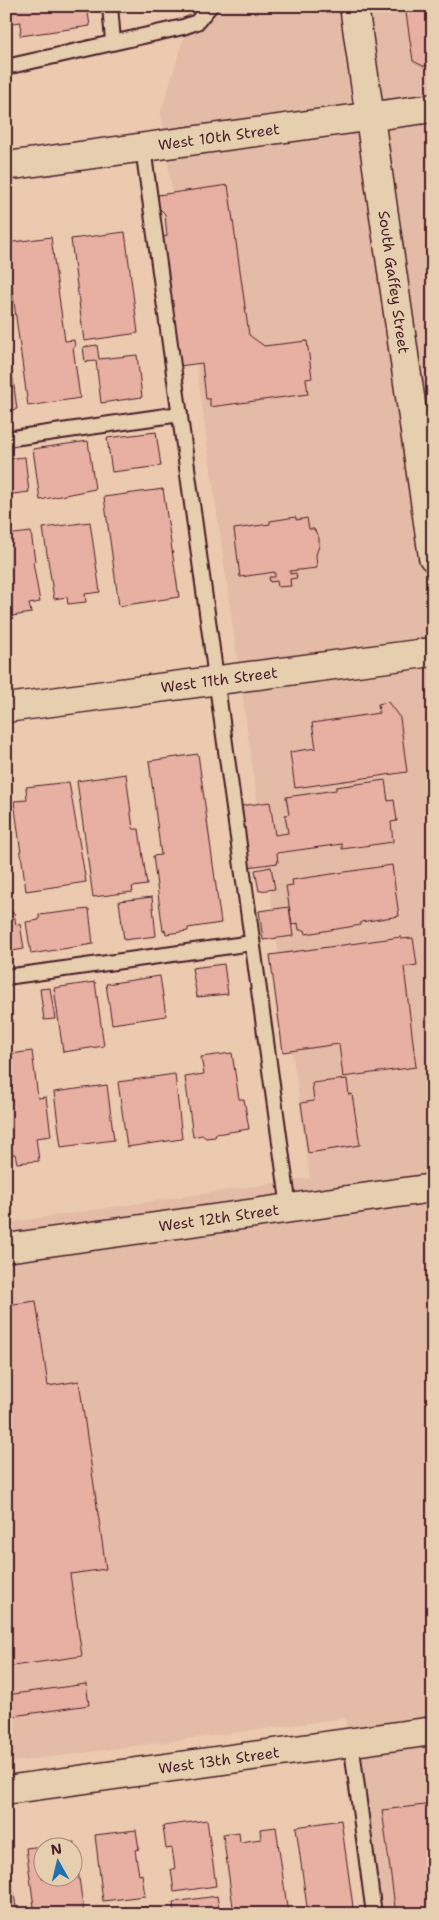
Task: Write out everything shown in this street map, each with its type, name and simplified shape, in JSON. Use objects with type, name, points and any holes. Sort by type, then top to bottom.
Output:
[{"type":"street","name":"South Gaffey Street","points":[[354,6],[433,557]]},
{"type":"street","name":"West 10th Street","points":[[6,166],[433,108]]},
{"type":"street","name":"West 11th Street","points":[[6,708],[433,652]]},
{"type":"street","name":"West 12th Street","points":[[6,1248],[433,1188]]},
{"type":"street","name":"West 13th Street","points":[[6,1790],[433,1731]]},
{"type":"lane","points":[[110,6],[113,41]]},
{"type":"lane","points":[[6,66],[197,22],[210,6]]},
{"type":"lane","points":[[144,148],[288,1208]]},
{"type":"lane","points":[[6,438],[180,414]]},
{"type":"lane","points":[[6,977],[252,942]]},
{"type":"lane","points":[[351,1742],[374,1914]]},
{"type":"shaded area","points":[[194,6],[433,6],[433,1914],[381,1914],[345,1718],[6,1763],[6,1223],[310,1178],[161,112]]},
{"type":"building","points":[[6,6],[87,6],[90,26],[20,36],[21,22],[6,24]]},
{"type":"building","points":[[405,6],[433,6],[433,66],[423,66],[413,61]]},
{"type":"building","points":[[228,185],[249,335],[264,346],[307,341],[312,378],[306,379],[308,394],[210,407],[210,399],[206,399],[202,363],[179,366],[163,237],[167,236],[165,214],[159,208],[158,195]]},
{"type":"building","points":[[125,232],[138,333],[84,341],[71,239]]},
{"type":"building","points":[[51,237],[65,341],[74,340],[75,347],[73,347],[80,398],[28,406],[6,243]]},
{"type":"building","points":[[6,342],[8,342],[17,409],[6,411]]},
{"type":"building","points":[[97,345],[99,359],[137,355],[142,397],[101,403],[96,361],[85,362],[83,347]]},
{"type":"building","points":[[156,432],[161,466],[112,472],[107,438]]},
{"type":"building","points":[[88,441],[95,489],[40,500],[33,449]]},
{"type":"building","points":[[25,457],[29,492],[6,495],[6,459]]},
{"type":"building","points":[[163,489],[179,597],[119,606],[104,497]]},
{"type":"building","points":[[296,517],[296,520],[307,518],[309,529],[314,529],[319,538],[316,555],[317,568],[290,571],[290,574],[296,573],[297,578],[290,579],[291,586],[278,587],[277,581],[270,582],[269,577],[275,577],[275,572],[240,577],[234,529],[270,524],[270,521]]},
{"type":"building","points":[[90,522],[100,592],[85,594],[86,602],[68,604],[67,597],[54,599],[43,528]]},
{"type":"building","points":[[31,532],[35,561],[33,562],[40,602],[29,604],[31,613],[6,617],[6,535]]},
{"type":"building","points":[[388,702],[400,718],[407,772],[295,788],[290,752],[316,748],[312,723],[379,713],[378,704]]},
{"type":"building","points":[[198,754],[221,923],[188,928],[188,931],[166,934],[165,930],[163,931],[153,856],[161,855],[149,761]]},
{"type":"building","points":[[126,774],[133,829],[139,829],[147,885],[132,887],[133,892],[93,897],[77,781]]},
{"type":"building","points":[[385,780],[388,801],[394,800],[397,821],[391,822],[393,842],[342,849],[342,844],[277,853],[278,863],[248,867],[240,806],[270,802],[275,835],[288,833],[285,815],[289,814],[286,797],[336,790],[336,787]]},
{"type":"building","points":[[69,782],[86,882],[26,891],[14,801],[27,800],[26,787]]},
{"type":"building","points":[[392,865],[399,916],[361,922],[361,925],[306,934],[305,930],[299,930],[298,923],[292,925],[286,886],[293,885],[292,880]]},
{"type":"building","points":[[271,867],[275,889],[259,891],[255,870]]},
{"type":"building","points":[[6,876],[11,913],[14,913],[16,925],[20,924],[24,949],[6,952]]},
{"type":"building","points":[[152,897],[156,936],[124,940],[119,901]]},
{"type":"building","points":[[289,907],[293,936],[263,940],[259,911]]},
{"type":"building","points":[[89,909],[93,944],[31,954],[26,922],[39,920],[39,915]]},
{"type":"building","points":[[401,937],[401,939],[413,938],[417,965],[404,967],[416,1067],[343,1077],[339,1044],[283,1052],[270,955]]},
{"type":"building","points":[[224,964],[228,994],[197,997],[192,968]]},
{"type":"building","points":[[160,976],[166,1016],[112,1024],[106,984]]},
{"type":"building","points":[[95,982],[104,1046],[63,1052],[54,988]]},
{"type":"building","points":[[50,988],[55,1019],[44,1020],[40,989]]},
{"type":"building","points":[[32,1051],[38,1098],[46,1097],[51,1136],[36,1138],[39,1161],[17,1163],[15,1154],[6,1155],[6,1067],[13,1066],[11,1054]]},
{"type":"building","points":[[232,1053],[239,1099],[244,1099],[249,1129],[216,1134],[215,1137],[206,1138],[202,1135],[193,1137],[185,1077],[204,1074],[201,1057]]},
{"type":"building","points":[[175,1074],[182,1139],[127,1147],[118,1082]]},
{"type":"building","points":[[347,1079],[349,1095],[352,1094],[360,1145],[308,1153],[301,1103],[314,1101],[312,1083]]},
{"type":"building","points":[[107,1085],[114,1140],[61,1147],[54,1092]]},
{"type":"building","points":[[36,1301],[48,1386],[79,1381],[106,1569],[70,1574],[82,1656],[6,1667],[6,1305]]},
{"type":"building","points":[[86,1684],[89,1705],[6,1717],[6,1695]]},
{"type":"building","points":[[433,1804],[433,1914],[396,1914],[382,1810]]},
{"type":"building","points":[[207,1820],[216,1886],[174,1892],[171,1869],[175,1869],[172,1848],[166,1849],[163,1826]]},
{"type":"building","points":[[341,1820],[354,1914],[308,1914],[296,1827]]},
{"type":"building","points":[[276,1827],[288,1914],[234,1914],[223,1834],[239,1832],[240,1842],[261,1839],[260,1829]]},
{"type":"building","points":[[136,1830],[139,1849],[135,1850],[139,1875],[142,1874],[145,1896],[103,1901],[95,1835]]},
{"type":"building","points":[[32,1847],[32,1888],[80,1888],[84,1914],[35,1914],[26,1848]]},
{"type":"building","points":[[6,1856],[8,1856],[17,1914],[6,1914]]},
{"type":"building","points":[[217,1896],[220,1914],[174,1914],[173,1902]]},
{"type":"building","points":[[147,1907],[148,1914],[106,1914],[105,1912]]}]
